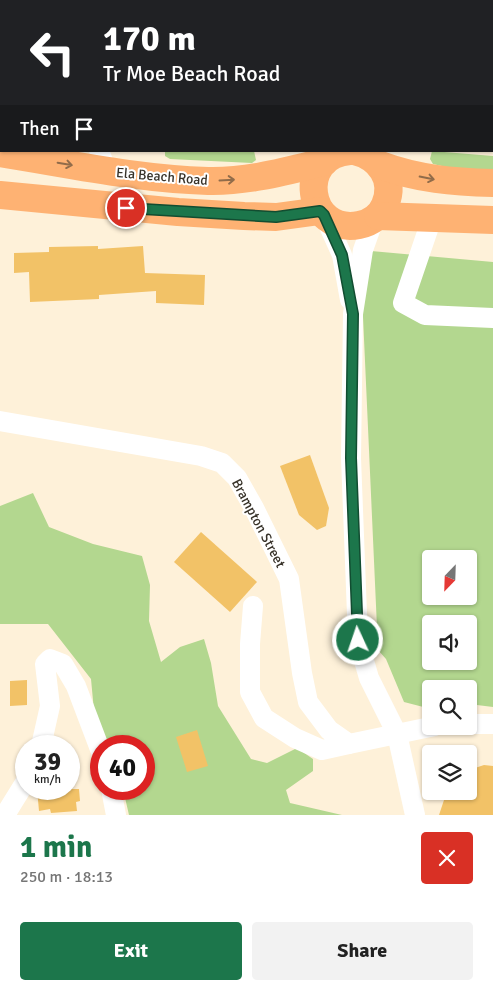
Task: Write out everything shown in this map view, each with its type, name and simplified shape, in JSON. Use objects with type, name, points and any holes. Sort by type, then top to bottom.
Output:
[{"type":"highway","name":"Ela Beach Road","points":[[0,153],[103,161],[208,181],[278,174],[324,162],[333,156],[347,152]]},
{"type":"highway","points":[[357,152],[372,158],[380,165],[403,174],[443,182],[493,183]]},
{"type":"highway","points":[[324,162],[319,169],[313,186],[314,195],[322,213],[342,226],[364,224],[376,218],[493,220]]},
{"type":"highway","points":[[376,218],[384,207],[389,185],[380,165]]},
{"type":"highway","points":[[2,199],[253,216],[276,217],[322,213]]},
{"type":"street","points":[[322,213],[342,255],[353,314]]},
{"type":"street","points":[[376,218],[363,250],[353,314],[351,458],[358,640],[369,678],[397,734],[409,811]]},
{"type":"street","points":[[432,218],[403,303],[425,315],[493,318]]},
{"type":"street","name":"Brampton Street","points":[[0,421],[201,456],[222,463],[242,485],[289,579],[302,673],[308,702],[329,730],[349,744]]},
{"type":"street","points":[[253,606],[250,644],[250,692],[264,718],[295,738],[322,750],[422,729]]},
{"type":"street","points":[[43,735],[50,706],[45,664],[50,659],[63,664],[76,686],[95,735]]},
{"type":"street","points":[[477,724],[493,724]]},
{"type":"street","points":[[6,815],[15,800]]},
{"type":"street","points":[[113,800],[116,815]]},
{"type":"green space","points":[[165,152],[254,152],[256,160],[252,163],[170,159],[165,156]]},
{"type":"green space","points":[[432,152],[493,156],[493,171],[464,171],[433,164],[430,159]]},
{"type":"green space","points":[[360,250],[493,262],[493,707],[477,705],[477,680],[422,680],[422,707],[404,702],[386,659],[378,650]]},
{"type":"green space","points":[[33,493],[49,527],[93,544],[142,556],[150,585],[149,621],[161,662],[180,647],[204,639],[211,663],[218,706],[251,759],[267,763],[297,748],[313,759],[313,771],[286,790],[290,803],[342,815],[129,815],[126,800],[155,800],[155,735],[104,735],[94,711],[91,679],[48,624],[0,624],[0,506]]},
{"type":"building","points":[[98,246],[98,249],[143,246],[145,273],[205,275],[204,305],[156,303],[156,291],[99,295],[99,299],[30,302],[29,272],[14,273],[14,253],[49,252],[49,247]]},
{"type":"building","points":[[310,455],[329,508],[326,526],[317,530],[299,515],[280,466]]},
{"type":"building","points":[[201,532],[257,582],[230,612],[174,562]]},
{"type":"building","points":[[27,680],[27,705],[10,706],[10,681]]},
{"type":"building","points":[[197,730],[208,766],[187,772],[176,737]]},
{"type":"building","points":[[484,765],[493,766],[493,815],[439,815],[444,800],[477,800],[477,767]]},
{"type":"building","points":[[38,800],[80,800],[76,802],[77,811],[51,813],[50,809],[39,811]]},
{"type":"route","points":[[126,208],[262,217],[320,211],[324,215],[342,255],[353,314],[351,458],[358,640]]}]
